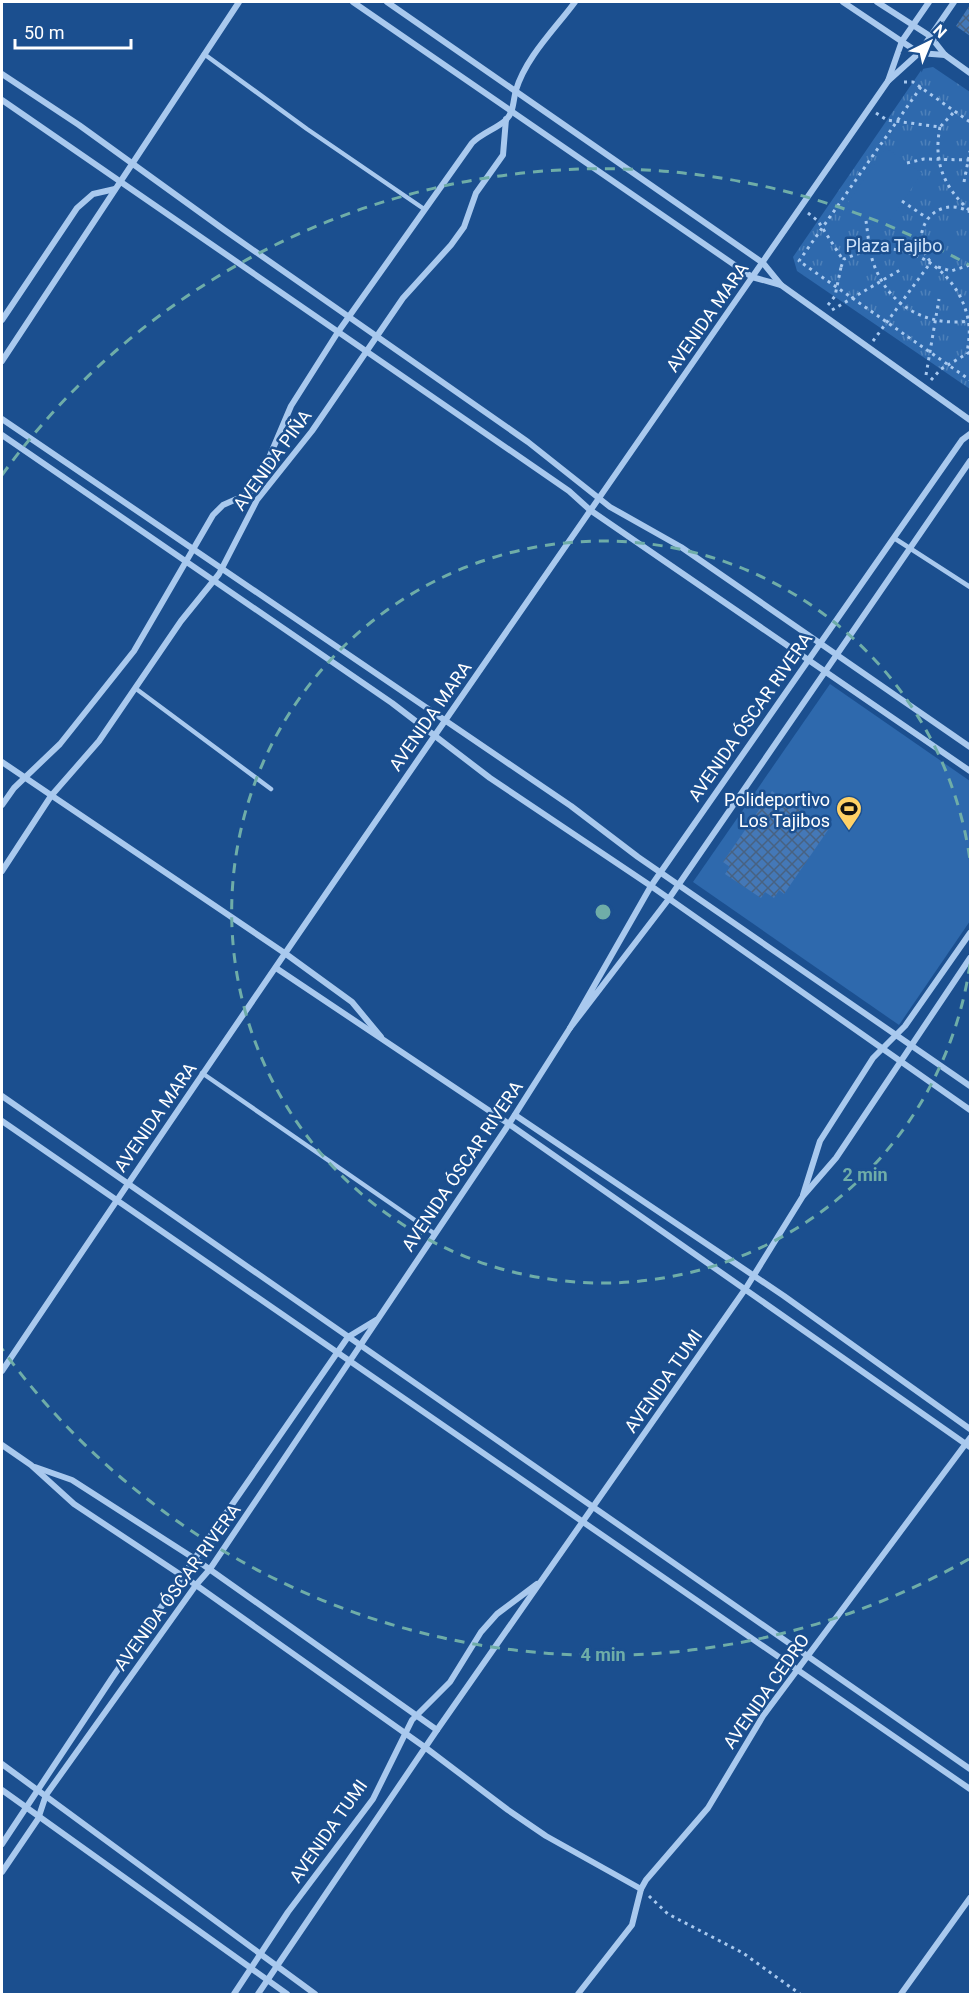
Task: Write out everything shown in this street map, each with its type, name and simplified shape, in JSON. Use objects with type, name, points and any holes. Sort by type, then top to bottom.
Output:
[{"type":"street","points":[[2,361],[239,2]]},
{"type":"street","points":[[353,2],[752,277],[781,285]]},
{"type":"street","points":[[387,2],[516,89],[578,135],[762,262],[781,285],[970,420]]},
{"type":"street","name":"AVENIDA PIÑA","points":[[2,805],[60,744],[123,665],[150,625],[213,514],[223,505],[250,493],[260,479],[291,406],[338,332],[472,143],[483,132],[506,119],[512,110],[516,89],[526,67],[574,2]]},
{"type":"street","points":[[843,2],[919,53],[945,55]]},
{"type":"street","points":[[877,2],[930,36],[945,55],[970,73]]},
{"type":"street","name":"AVENIDA MARA","points":[[888,81],[902,41],[929,2]]},
{"type":"street","name":"AVENIDA MARA","points":[[2,1371],[202,1073],[762,262],[888,81],[919,53],[954,2]]},
{"type":"street","points":[[2,74],[133,163],[376,337],[528,442],[610,507],[681,547],[970,747]]},
{"type":"street","points":[[2,100],[569,491],[590,510],[970,771]]},
{"type":"street","name":"AVENIDA PIÑA","points":[[2,871],[51,796],[99,741],[181,621],[222,569],[257,500],[312,431],[403,298],[452,245],[464,227],[476,193],[503,155],[506,119]]},
{"type":"street","points":[[2,320],[77,208],[93,194],[116,189]]},
{"type":"street","points":[[2,419],[444,722],[571,806],[678,885],[970,1086]]},
{"type":"street","name":"AVENIDA ÓSCAR RIVERA","points":[[2,1872],[38,1819],[46,1795],[196,1585],[210,1569],[515,1115],[570,1028],[651,886],[962,440],[970,434]]},
{"type":"street","points":[[2,435],[392,703],[490,778],[651,886],[970,1110]]},
{"type":"street","name":"AVENIDA ÓSCAR RIVERA","points":[[570,1028],[668,900],[970,461]]},
{"type":"street","points":[[2,762],[286,954],[352,1002],[385,1042]]},
{"type":"street","name":"AVENIDA TUMI","points":[[803,1196],[820,1141],[882,1048],[897,1035],[970,933]]},
{"type":"street","name":"AVENIDA TUMI","points":[[258,1995],[437,1730],[746,1288],[803,1196],[836,1158],[970,958]]},
{"type":"street","points":[[276,968],[509,1124],[967,1445]]},
{"type":"street","points":[[2,1096],[970,1769]]},
{"type":"street","points":[[515,1115],[754,1276],[970,1429]]},
{"type":"street","points":[[2,1120],[115,1202],[583,1521],[970,1789]]},
{"type":"street","name":"AVENIDA ÓSCAR RIVERA","points":[[2,1844],[348,1337],[378,1319]]},
{"type":"street","name":"AVENIDA CEDRO","points":[[578,1995],[632,1925],[641,1889],[708,1808],[758,1724],[970,1438]]},
{"type":"street","points":[[2,1445],[31,1465],[74,1504],[183,1576],[405,1732],[546,1836],[641,1889]]},
{"type":"street","points":[[31,1465],[72,1480],[195,1559],[437,1730]]},
{"type":"street","name":"AVENIDA TUMI","points":[[234,1995],[288,1912],[373,1799],[405,1732],[417,1715],[450,1682],[481,1632],[497,1614],[542,1580]]},
{"type":"street","points":[[2,1764],[111,1846],[262,1953],[315,1995]]},
{"type":"street","points":[[2,1790],[38,1819],[287,1995]]},
{"type":"street","points":[[901,1995],[970,1898]]},
{"type":"lane","points":[[204,54],[307,129],[424,209]]},
{"type":"lane","points":[[894,538],[970,587]]},
{"type":"lane","points":[[135,688],[271,789]]},
{"type":"lane","points":[[202,1073],[435,1234]]},
{"type":"path","points":[[888,81],[913,82],[970,122]]},
{"type":"path","points":[[921,87],[799,261],[970,380]]},
{"type":"path","points":[[869,109],[887,120],[940,127]]},
{"type":"path","points":[[955,111],[940,127],[937,138],[939,167],[951,194],[970,212]]},
{"type":"path","points":[[964,182],[970,151]]},
{"type":"path","points":[[907,163],[939,159],[970,160]]},
{"type":"path","points":[[902,201],[927,218]]},
{"type":"path","points":[[925,388],[941,369],[969,353],[969,321],[963,301],[948,278],[931,262],[921,243],[921,232],[927,218],[941,208],[952,206],[970,212]]},
{"type":"path","points":[[800,208],[822,228],[843,260],[835,296],[822,314]]},
{"type":"path","points":[[866,221],[872,260],[881,282],[900,304],[926,319],[952,324],[969,321]]},
{"type":"path","points":[[841,267],[844,259],[871,250],[900,250],[951,271],[970,266]]},
{"type":"path","points":[[868,347],[931,262]]},
{"type":"path","points":[[822,314],[853,300],[900,270]]},
{"type":"path","points":[[925,388],[939,299]]},
{"type":"path","points":[[641,1889],[669,1914],[743,1953],[800,1995]]},
{"type":"green space","name":"Plaza Tajibo","points":[[933,67],[970,92],[970,389],[797,271],[793,257],[922,69]]},
{"type":"green space","points":[[886,148],[922,173],[882,232],[845,207]]},
{"type":"green space","name":"Polideportivo Los Tajibos","points":[[830,684],[970,781],[970,921],[899,1025],[693,882]]},
{"type":"building","points":[[970,5],[970,36],[956,26]]},
{"type":"building","points":[[772,791],[828,830],[784,894],[779,890],[774,898],[765,892],[761,898],[725,874],[730,867],[723,862]]},
{"type":"place","name":"Polideportivo Los Tajibos","points":[[849,832]]}]
